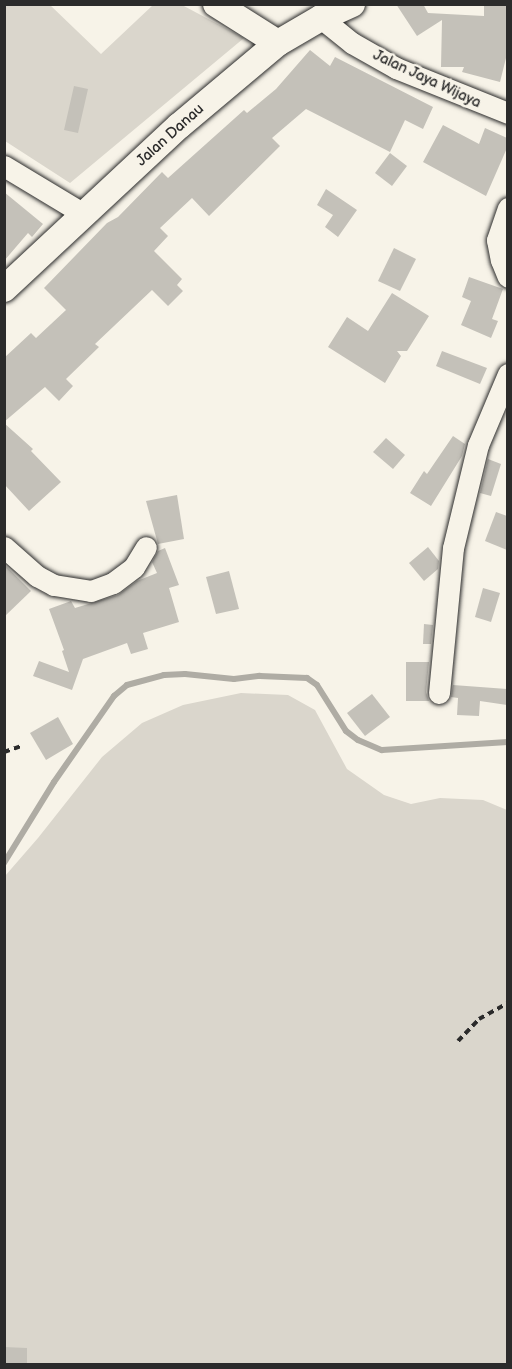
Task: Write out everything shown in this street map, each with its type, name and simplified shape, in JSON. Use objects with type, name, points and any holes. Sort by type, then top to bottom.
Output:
[{"type":"street","points":[[216,4],[279,44]]},
{"type":"street","name":"Jalan Danau","points":[[4,289],[179,126],[279,44],[321,18],[352,4]]},
{"type":"street","name":"Jalan Jaya Wijaya","points":[[321,18],[351,43],[396,68],[507,113]]},
{"type":"street","points":[[4,166],[84,214]]},
{"type":"street","points":[[507,208],[497,240],[507,277]]},
{"type":"street","points":[[439,693],[453,549],[478,445],[507,374]]},
{"type":"street","points":[[4,547],[37,576],[54,585],[91,591],[113,583],[134,567],[146,547]]},
{"type":"path","points":[[4,752],[21,746]]},
{"type":"path","points":[[458,1041],[479,1019],[507,1003]]},
{"type":"shaded area","points":[[4,5],[50,5],[101,54],[153,5],[182,5],[244,38],[70,183],[5,141]]},
{"type":"shaded area","points":[[241,693],[288,695],[315,710],[347,769],[384,795],[411,804],[440,798],[483,800],[507,810],[507,1364],[5,1364],[5,876],[102,757],[142,723],[183,705]]},
{"type":"building","points":[[396,4],[423,4],[428,13],[484,16],[484,4],[506,4],[507,54],[500,82],[462,72],[464,67],[441,67],[442,20],[417,36]]},
{"type":"building","points":[[310,50],[330,66],[335,57],[433,107],[423,129],[405,120],[390,152],[306,109],[272,138],[280,146],[209,216],[192,198],[160,228],[168,236],[154,251],[182,279],[177,285],[183,291],[168,306],[152,290],[95,344],[99,347],[66,379],[73,386],[59,401],[45,387],[4,422],[4,358],[31,333],[36,338],[66,310],[44,288],[107,223],[118,217],[162,172],[168,178],[244,110],[247,113],[276,89]]},
{"type":"building","points":[[74,86],[88,89],[78,133],[64,130]]},
{"type":"building","points":[[443,125],[479,144],[485,128],[507,138],[507,148],[486,196],[423,162]]},
{"type":"building","points":[[390,153],[407,166],[392,186],[375,173]]},
{"type":"building","points":[[326,189],[357,210],[338,237],[325,227],[333,215],[317,205]]},
{"type":"building","points":[[4,192],[43,224],[32,237],[28,233],[4,261]]},
{"type":"building","points":[[394,248],[416,259],[400,291],[378,281]]},
{"type":"building","points":[[469,277],[503,289],[492,319],[498,321],[491,338],[461,325],[471,301],[462,297]]},
{"type":"building","points":[[392,293],[429,316],[407,351],[397,351],[401,356],[385,383],[328,347],[347,317],[368,331]]},
{"type":"building","points":[[442,351],[487,368],[480,384],[436,366]]},
{"type":"building","points":[[4,423],[33,449],[31,451],[61,482],[29,511],[4,484]]},
{"type":"building","points":[[453,436],[465,444],[462,456],[431,506],[410,493],[424,471],[427,474]]},
{"type":"building","points":[[386,438],[405,455],[393,469],[373,452]]},
{"type":"building","points":[[488,459],[501,464],[491,496],[480,493]]},
{"type":"building","points":[[177,495],[184,539],[158,544],[146,501]]},
{"type":"building","points":[[496,512],[507,516],[507,550],[485,541]]},
{"type":"building","points":[[428,547],[439,561],[438,569],[424,581],[409,563]]},
{"type":"building","points":[[165,548],[179,585],[169,588],[179,622],[143,633],[148,649],[131,654],[127,643],[83,659],[72,690],[33,676],[39,661],[69,672],[62,651],[64,650],[49,609],[71,601],[75,608],[118,595],[137,581],[157,573],[152,562],[158,551]]},
{"type":"building","points":[[4,564],[31,591],[4,617]]},
{"type":"building","points":[[229,571],[239,609],[216,614],[206,577]]},
{"type":"building","points":[[483,588],[500,593],[491,622],[475,617]]},
{"type":"building","points":[[424,624],[433,625],[431,644],[423,644]]},
{"type":"building","points":[[406,662],[429,662],[426,692],[429,701],[406,701]]},
{"type":"building","points":[[453,685],[507,689],[507,705],[480,701],[479,716],[457,715],[458,698],[451,697]]},
{"type":"building","points":[[372,694],[390,717],[365,736],[347,713]]},
{"type":"building","points":[[58,717],[73,744],[46,760],[30,733]]},
{"type":"building","points":[[4,1347],[27,1348],[27,1365],[4,1365]]},
{"type":"waterway","points":[[4,863],[54,782],[114,696],[127,685],[164,675],[185,674],[234,679],[260,676],[307,678],[317,685],[346,731],[358,740],[382,750],[508,742]]}]
